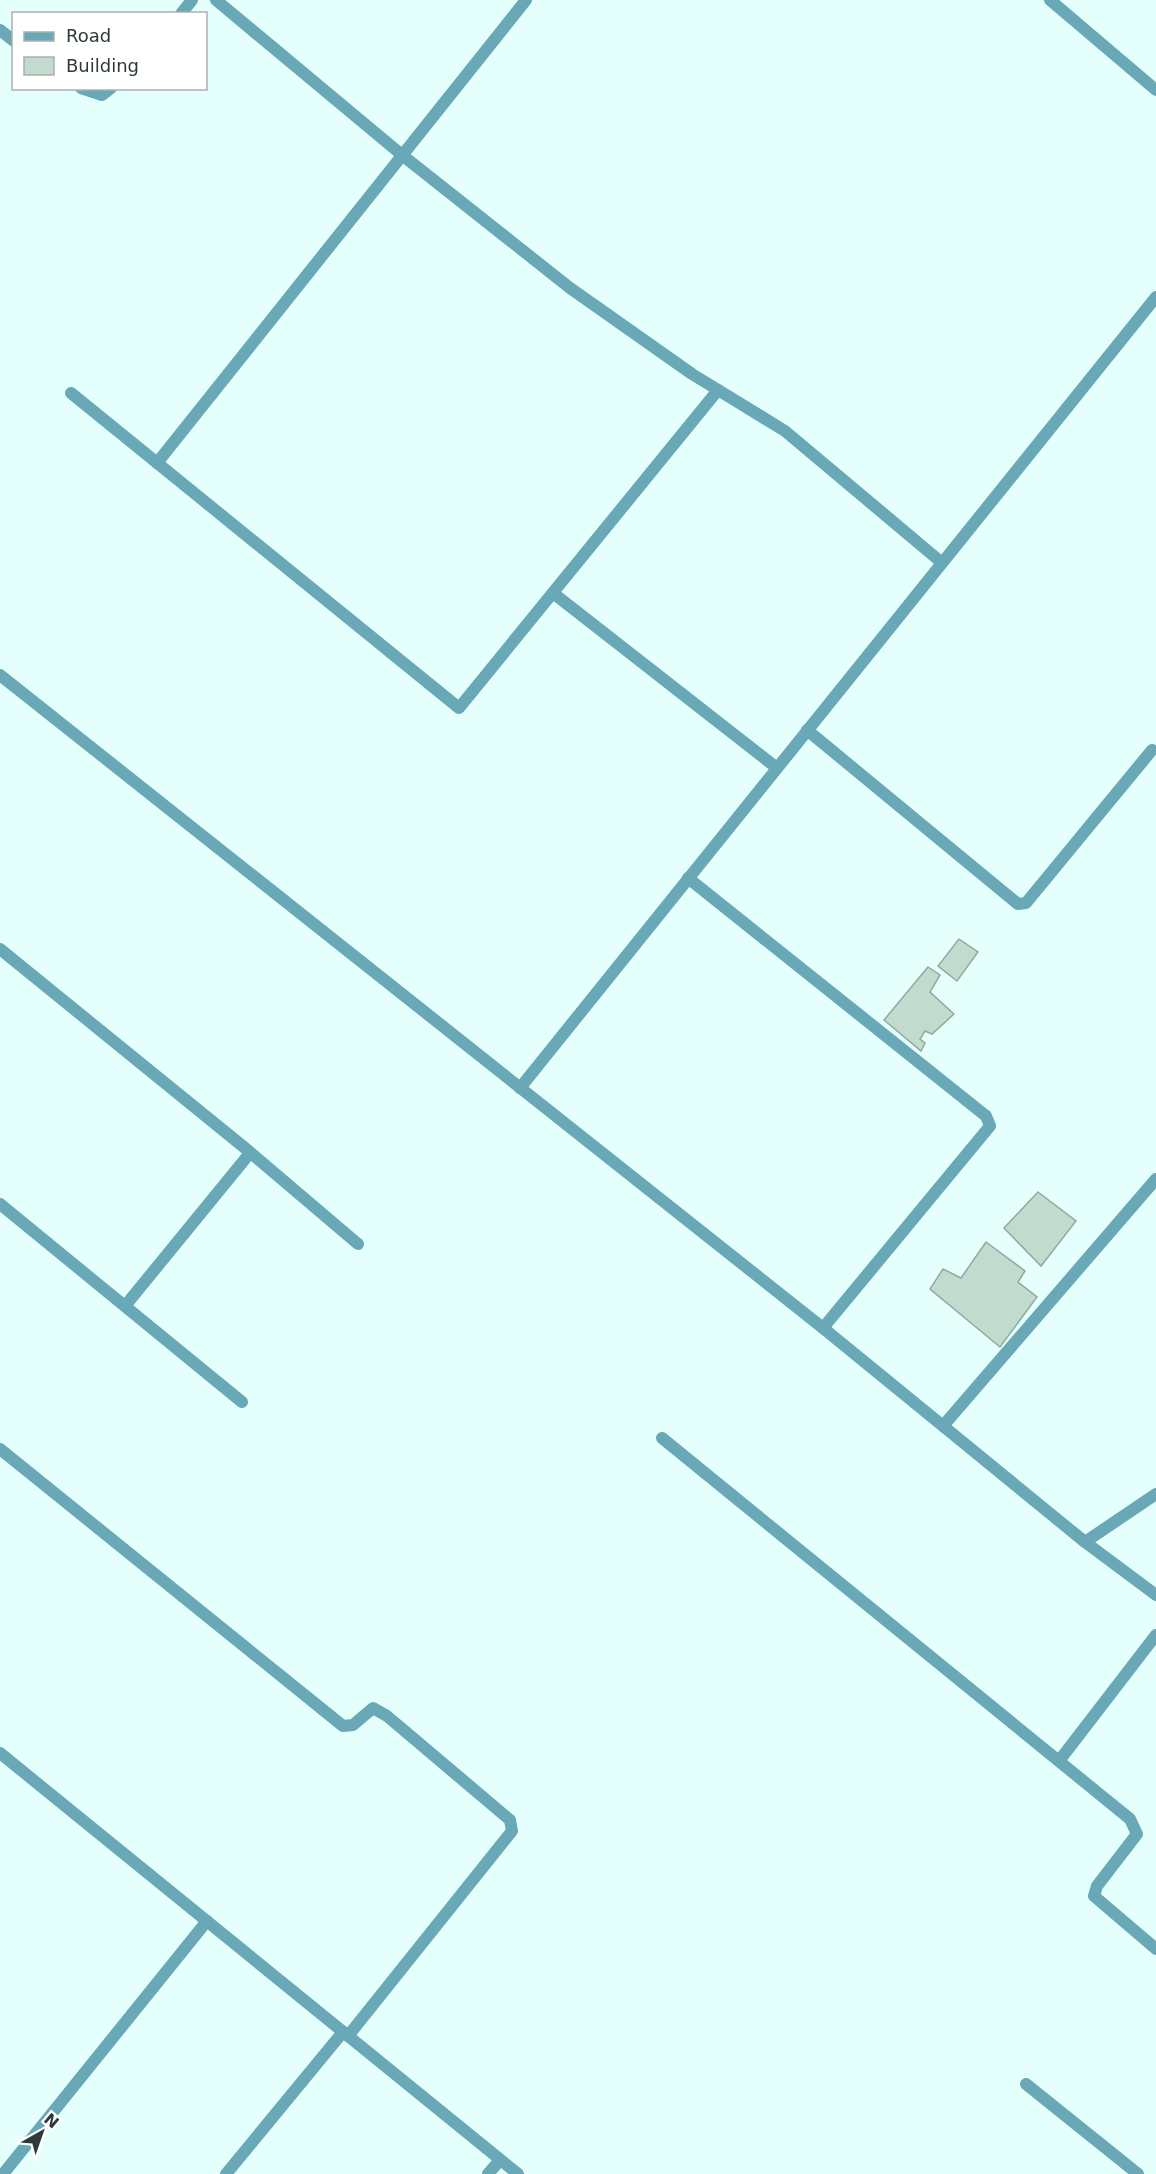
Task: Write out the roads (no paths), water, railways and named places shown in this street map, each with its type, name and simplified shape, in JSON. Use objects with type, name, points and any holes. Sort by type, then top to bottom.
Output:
[{"type":"street","points":[[183,12],[192,0]]},
{"type":"street","points":[[216,0],[402,155],[570,288],[692,374],[785,431],[941,562]]},
{"type":"street","points":[[157,463],[526,0]]},
{"type":"street","points":[[1050,0],[1156,90]]},
{"type":"street","points":[[0,30],[12,39]]},
{"type":"street","points":[[87,90],[102,95],[108,90]]},
{"type":"street","points":[[520,1088],[1156,297]]},
{"type":"street","points":[[71,393],[459,708],[718,390]]},
{"type":"street","points":[[553,593],[777,768]]},
{"type":"street","points":[[2,681],[520,1088],[823,1329],[1085,1542],[1156,1594]]},
{"type":"street","points":[[807,730],[1018,904],[1026,903],[1152,750]]},
{"type":"street","points":[[688,878],[986,1116],[990,1126],[823,1329]]},
{"type":"street","points":[[0,949],[250,1152],[358,1244]]},
{"type":"street","points":[[125,1306],[250,1152]]},
{"type":"street","points":[[943,1426],[1156,1179]]},
{"type":"street","points":[[0,1204],[242,1402]]},
{"type":"street","points":[[662,1438],[1130,1819],[1137,1834],[1097,1886],[1094,1896],[1156,1949]]},
{"type":"street","points":[[0,1449],[343,1726],[353,1725],[373,1708],[387,1716],[510,1820],[512,1831],[346,2034],[226,2174]]},
{"type":"street","points":[[1085,1542],[1156,1494]]},
{"type":"street","points":[[1059,1761],[1156,1635]]},
{"type":"street","points":[[0,1753],[518,2174]]},
{"type":"street","points":[[3,2174],[207,1921]]},
{"type":"street","points":[[1026,2084],[1138,2174]]},
{"type":"street","points":[[488,2174],[500,2160]]}]
